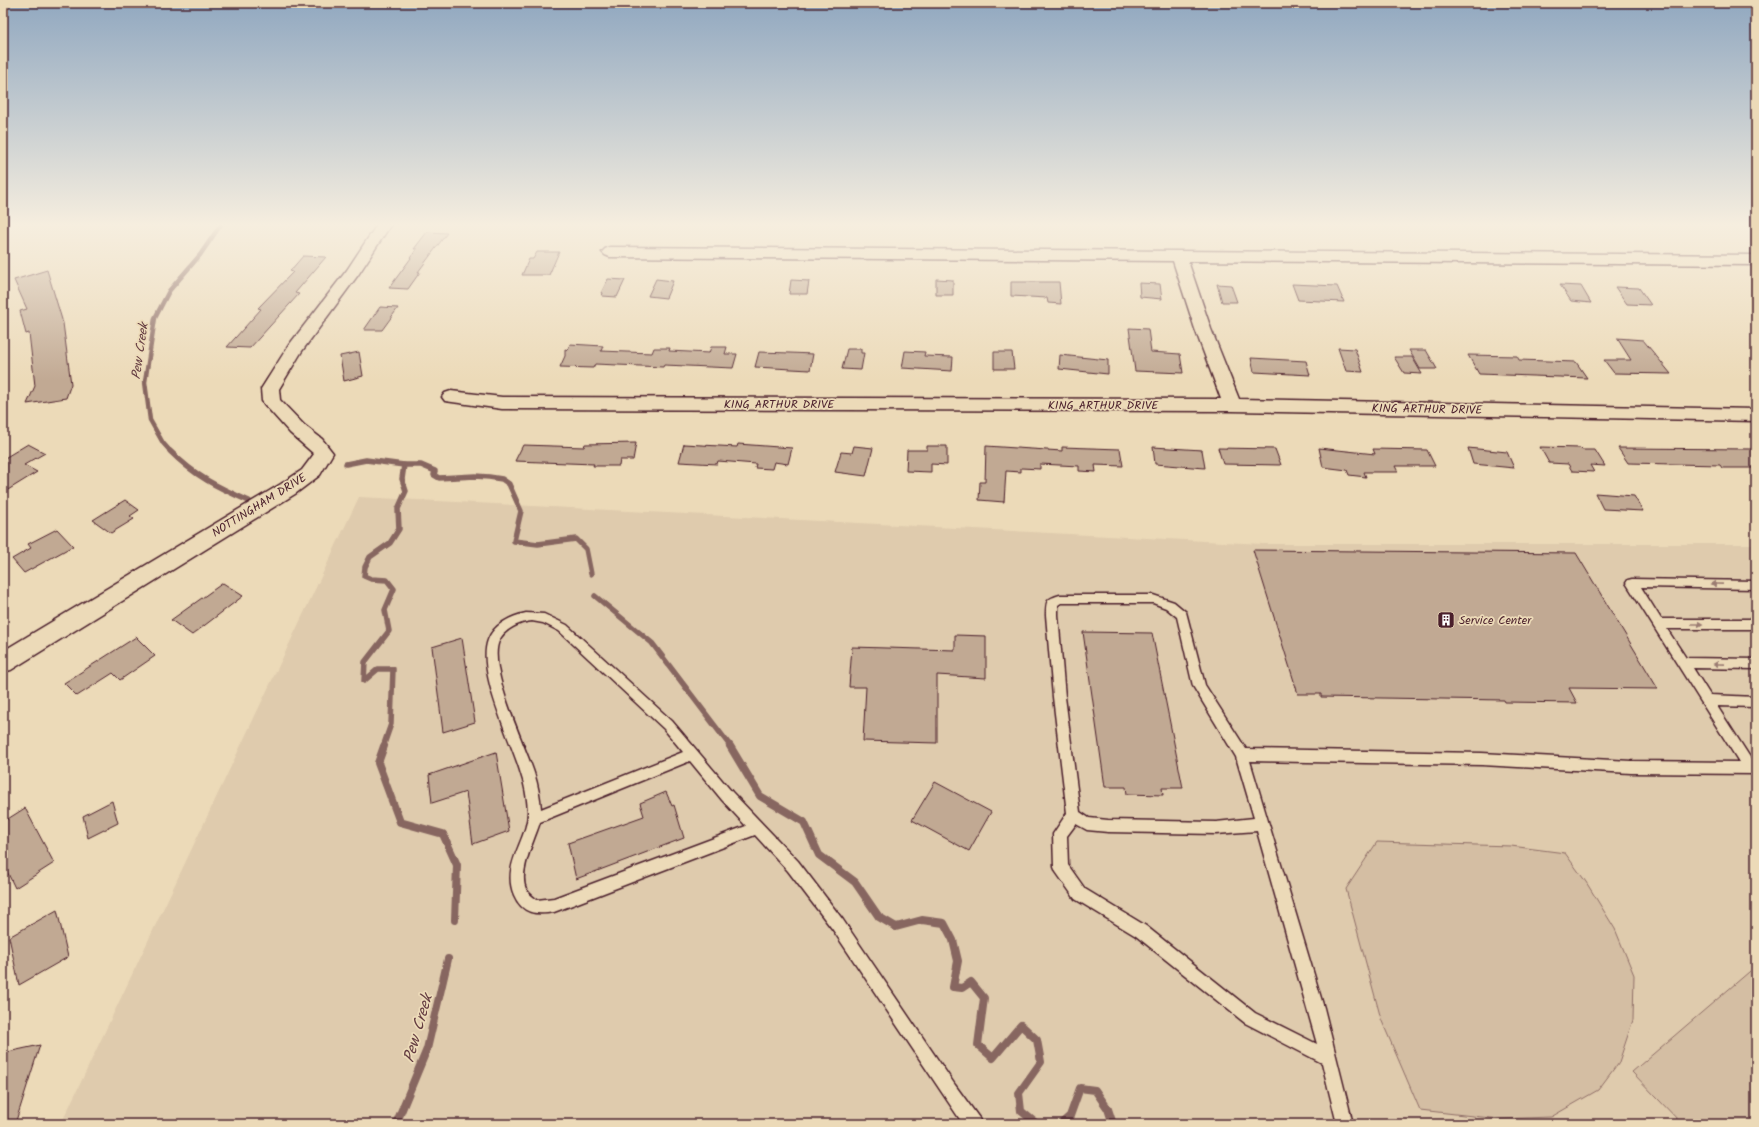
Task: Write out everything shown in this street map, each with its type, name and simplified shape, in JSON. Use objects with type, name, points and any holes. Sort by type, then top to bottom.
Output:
[{"type":"street","name":"NOTTINGHAM DRIVE","points":[[3,663],[288,489],[305,478],[319,465],[324,453],[315,443],[297,429],[271,401],[270,389],[295,349],[350,276]]},
{"type":"street","points":[[1185,276],[1203,329],[1232,405]]},
{"type":"street","name":"KING ARTHUR DRIVE","points":[[451,397],[502,403],[1232,405],[1756,415]]},
{"type":"lane","points":[[1753,768],[1706,700],[1632,583],[1756,585]]},
{"type":"lane","points":[[1328,1058],[1250,1018],[1141,931],[1080,894],[1061,867],[1060,834],[1074,816],[1059,697],[1052,603],[1060,599],[1153,599],[1170,605],[1182,615],[1199,686],[1242,754],[1316,1008],[1345,1124]]},
{"type":"lane","points":[[758,828],[554,905],[536,907],[522,897],[517,888],[519,864],[535,818],[532,789],[490,661],[494,640],[511,623],[524,616],[548,620],[563,628],[668,725],[727,796],[758,828],[793,866],[838,925],[944,1084],[973,1124]]},
{"type":"lane","points":[[1657,622],[1756,624]]},
{"type":"lane","points":[[1683,663],[1756,664]]},
{"type":"lane","points":[[1706,700],[1756,702]]},
{"type":"lane","points":[[535,818],[692,754]]},
{"type":"lane","points":[[1242,754],[1482,759],[1631,767],[1753,768]]},
{"type":"lane","points":[[1074,816],[1087,824],[1108,826],[1216,828],[1263,824]]},
{"type":"shaded area","points":[[359,497],[1263,544],[1756,544],[1756,1124],[61,1124]]},
{"type":"shaded area","points":[[1377,842],[1511,846],[1565,853],[1586,882],[1615,929],[1634,975],[1633,1020],[1619,1062],[1598,1090],[1551,1117],[1499,1119],[1420,1110],[1381,1019],[1346,889]]},
{"type":"shaded area","points":[[1756,966],[1756,1124],[1682,1124],[1632,1072]]},
{"type":"building","points":[[29,276],[49,276],[63,323],[71,384],[66,398],[27,404],[35,386],[29,333],[26,334],[20,311],[27,309],[14,280]]},
{"type":"building","points":[[290,276],[310,276],[295,293],[299,294],[250,348],[227,347],[261,309],[258,308]]},
{"type":"building","points":[[398,276],[417,276],[408,289],[389,288]]},
{"type":"building","points":[[608,279],[625,280],[617,297],[602,296],[603,293],[601,293]]},
{"type":"building","points":[[656,279],[673,281],[666,298],[648,296]]},
{"type":"building","points":[[936,279],[953,280],[953,295],[936,295]]},
{"type":"building","points":[[791,280],[809,281],[807,294],[789,294]]},
{"type":"building","points":[[1011,282],[1059,282],[1061,304],[1048,303],[1047,298],[1011,296]]},
{"type":"building","points":[[1139,283],[1160,284],[1162,299],[1140,297]]},
{"type":"building","points":[[1217,284],[1231,285],[1237,302],[1222,302]]},
{"type":"building","points":[[1292,284],[1337,286],[1344,302],[1298,300]]},
{"type":"building","points":[[1560,285],[1581,286],[1591,303],[1571,301]]},
{"type":"building","points":[[1615,287],[1639,288],[1651,305],[1627,304]]},
{"type":"building","points":[[380,307],[398,308],[382,330],[364,330]]},
{"type":"building","points":[[1129,328],[1148,329],[1151,352],[1180,354],[1183,373],[1135,371]]},
{"type":"building","points":[[1617,338],[1643,340],[1671,374],[1614,373],[1604,360],[1631,360]]},
{"type":"building","points":[[570,344],[603,346],[601,351],[652,353],[654,348],[670,348],[669,351],[709,353],[711,347],[727,347],[725,354],[737,354],[733,368],[595,364],[593,368],[560,367],[565,356],[565,349],[568,350]]},
{"type":"building","points":[[1338,348],[1355,349],[1363,372],[1346,371]]},
{"type":"building","points":[[847,349],[861,349],[861,353],[864,353],[861,370],[842,369]]},
{"type":"building","points":[[1409,350],[1426,350],[1437,369],[1420,369]]},
{"type":"building","points":[[905,351],[925,352],[924,356],[953,357],[952,371],[902,368]]},
{"type":"building","points":[[359,352],[363,376],[344,381],[340,356]]},
{"type":"building","points":[[759,352],[813,354],[810,370],[755,367]]},
{"type":"building","points":[[994,352],[1012,352],[1014,369],[994,369]]},
{"type":"building","points":[[1060,355],[1108,360],[1108,374],[1059,369]]},
{"type":"building","points":[[1468,355],[1517,356],[1519,360],[1576,362],[1587,378],[1479,374]]},
{"type":"building","points":[[1394,357],[1412,357],[1422,374],[1404,373]]},
{"type":"building","points":[[1251,358],[1306,361],[1310,375],[1254,372]]},
{"type":"building","points":[[636,443],[633,460],[620,460],[619,466],[593,466],[594,464],[515,461],[523,445],[584,447],[585,444]]},
{"type":"building","points":[[28,444],[45,453],[24,465],[37,472],[3,493],[3,459]]},
{"type":"building","points":[[684,444],[737,447],[738,444],[792,448],[788,464],[774,462],[772,469],[755,468],[756,464],[718,461],[717,464],[679,462]]},
{"type":"building","points":[[854,446],[873,448],[866,476],[835,472],[841,452],[852,453]]},
{"type":"building","points":[[927,446],[947,446],[947,465],[931,464],[931,472],[906,471],[907,450],[927,450]]},
{"type":"building","points":[[986,446],[1062,451],[1062,447],[1120,449],[1123,466],[1095,465],[1096,472],[1079,471],[1079,466],[1040,464],[1040,469],[1021,468],[1021,472],[1006,471],[1004,502],[979,500],[980,482],[985,482]]},
{"type":"building","points":[[1153,447],[1202,450],[1205,468],[1155,464]]},
{"type":"building","points":[[1540,447],[1595,450],[1605,466],[1590,465],[1594,472],[1572,471],[1568,464],[1549,463]]},
{"type":"building","points":[[1218,448],[1275,449],[1281,465],[1223,464]]},
{"type":"building","points":[[1319,448],[1375,454],[1373,449],[1427,450],[1435,466],[1395,466],[1398,472],[1364,472],[1366,477],[1349,475],[1347,470],[1323,467]]},
{"type":"building","points":[[1468,448],[1507,452],[1514,468],[1473,464]]},
{"type":"building","points":[[1618,448],[1752,449],[1756,454],[1756,468],[1722,468],[1720,465],[1628,463]]},
{"type":"building","points":[[1595,493],[1634,496],[1643,511],[1603,509]]},
{"type":"building","points":[[125,500],[139,510],[130,516],[134,519],[111,533],[93,520]]},
{"type":"building","points":[[57,529],[73,546],[24,573],[12,559],[31,548],[28,544]]},
{"type":"building","name":"Service Center","points":[[1253,550],[1576,553],[1658,689],[1569,688],[1577,703],[1505,702],[1504,700],[1321,697],[1321,694],[1298,694]]},
{"type":"building","points":[[223,583],[243,596],[192,635],[171,620]]},
{"type":"building","points":[[1083,632],[1152,633],[1183,788],[1162,788],[1163,795],[1127,794],[1126,787],[1105,787]]},
{"type":"building","points":[[955,635],[986,636],[986,678],[937,675],[937,743],[863,741],[866,687],[849,687],[852,647],[955,650]]},
{"type":"building","points":[[136,637],[155,656],[120,680],[113,673],[77,696],[64,683]]},
{"type":"building","points":[[462,638],[475,722],[443,732],[432,647]]},
{"type":"building","points":[[496,752],[509,831],[473,844],[466,792],[432,803],[429,775]]},
{"type":"building","points":[[935,782],[991,812],[969,851],[912,820]]},
{"type":"building","points":[[666,792],[672,806],[674,805],[684,838],[576,879],[568,843],[644,816],[640,803]]},
{"type":"building","points":[[112,801],[118,823],[88,838],[83,816]]},
{"type":"building","points":[[25,808],[54,863],[15,888],[3,863],[3,822]]},
{"type":"building","points":[[57,910],[68,957],[19,985],[9,937]]},
{"type":"building","points":[[40,1045],[15,1124],[3,1124],[3,1053]]},
{"type":"waterway","name":"Pew Creek","points":[[171,452],[163,443],[150,420],[145,382],[155,318],[169,291],[182,276]]},
{"type":"waterway","name":"Pew Creek","points":[[171,452],[179,460],[207,480],[249,501]]},
{"type":"waterway","name":"Pew Creek","points":[[346,464],[366,460],[404,465]]},
{"type":"waterway","name":"Pew Creek","points":[[383,747],[391,724],[393,669],[378,669],[364,681],[365,662],[389,631],[385,610],[394,589],[387,580],[371,579],[364,576],[365,567],[370,557],[390,543],[399,529],[398,509],[406,491],[402,479],[404,465]]},
{"type":"waterway","points":[[404,465],[421,465],[435,471],[434,475],[439,478],[475,476],[502,479],[509,484],[521,511],[514,541],[538,544],[576,539],[586,549],[591,574]]},
{"type":"waterway","points":[[595,596],[652,643],[731,747]]},
{"type":"waterway","name":"Pew Creek","points":[[384,746],[378,763],[400,822],[443,834],[457,865],[455,920]]},
{"type":"waterway","points":[[730,746],[760,796],[804,822],[819,855],[855,882],[879,917],[896,927],[922,920],[944,923],[953,940],[958,961],[953,987],[962,988],[971,982],[984,998],[978,1045],[993,1058],[1021,1025],[1037,1040],[1041,1062],[1019,1093],[1021,1111],[1037,1124]]},
{"type":"waterway","name":"Pew Creek","points":[[396,1124],[427,1049],[448,959]]},
{"type":"waterway","points":[[1061,1124],[1070,1116],[1080,1088],[1095,1090],[1108,1109],[1113,1124]]},
{"type":"place","name":"Service Center","points":[[1446,620]]}]
